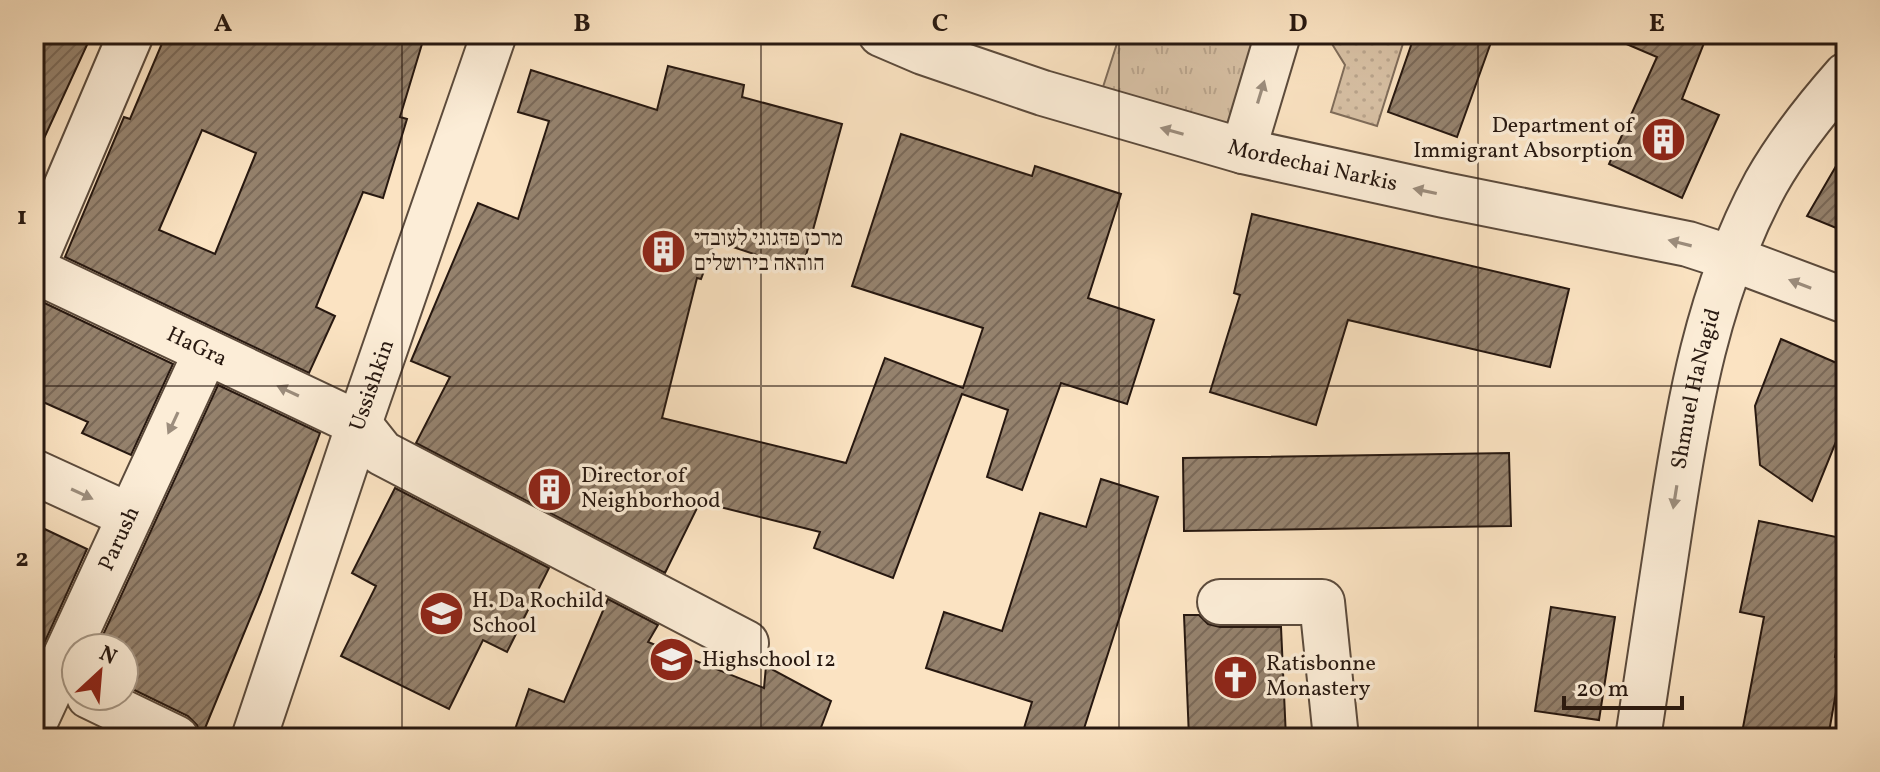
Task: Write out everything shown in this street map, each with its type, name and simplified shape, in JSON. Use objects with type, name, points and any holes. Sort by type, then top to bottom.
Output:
[{"type":"street","points":[[34,262],[131,34]]},
{"type":"street","name":"Ussishkin","points":[[254,738],[494,34]]},
{"type":"street","name":"Mordechai Narkis","points":[[881,34],[923,52],[1043,93],[1243,151],[1688,244],[1846,301]]},
{"type":"street","points":[[1243,151],[1278,34]]},
{"type":"street","name":"Shmuel HaNagid","points":[[1665,738],[1742,262],[1761,193],[1776,166],[1807,121],[1846,75]]},
{"type":"street","name":"Shmuel HaNagid","points":[[1638,738],[1683,444],[1706,334],[1742,262],[1811,155],[1846,111]]},
{"type":"street","name":"HaGra","points":[[34,270],[359,424]]},
{"type":"street","name":"Parush","points":[[92,632],[130,516],[206,352]]},
{"type":"street","points":[[359,424],[382,453],[746,643]]},
{"type":"street","points":[[34,472],[130,516]]},
{"type":"street","points":[[1220,602],[1322,602],[1336,738]]},
{"type":"street","name":"Parush","points":[[34,724],[60,700]]},
{"type":"street","points":[[122,712],[176,738]]},
{"type":"green space","points":[[1120,34],[1266,34],[1236,129],[1103,87]]},
{"type":"green space","points":[[1330,34],[1406,34],[1377,126],[1331,112],[1345,65],[1332,44]]},
{"type":"building","points":[[34,34],[92,34],[34,160]]},
{"type":"building","points":[[166,34],[391,34],[422,44],[400,117],[407,119],[383,198],[363,192],[316,307],[335,316],[309,373],[65,257],[124,117],[130,119]],"holes":[[[202,130],[256,153],[215,254],[159,230]]]},
{"type":"building","points":[[1415,34],[1494,34],[1457,137],[1388,112]]},
{"type":"building","name":"Department of Immigrant Absorption","points":[[1603,34],[1680,34],[1704,43],[1682,99],[1719,115],[1682,198],[1609,164],[1657,57]]},
{"type":"building","points":[[668,66],[744,85],[742,97],[842,124],[802,270],[715,241],[701,279],[697,278],[662,418],[846,463],[885,358],[963,388],[983,328],[852,286],[901,134],[1032,176],[1035,166],[1121,194],[1088,298],[1154,320],[1127,404],[1061,383],[1022,490],[987,477],[1008,410],[962,394],[893,578],[814,548],[820,532],[700,502],[665,573],[416,443],[450,377],[411,361],[478,203],[518,219],[549,121],[518,112],[531,70],[657,110]]},
{"type":"building","points":[[1846,149],[1846,232],[1807,216]]},
{"type":"building","points":[[1252,214],[1569,289],[1550,367],[1348,320],[1316,425],[1210,392],[1240,295],[1234,293]]},
{"type":"building","points":[[34,298],[173,364],[131,455],[82,433],[88,422],[34,398]]},
{"type":"building","points":[[1781,339],[1846,367],[1846,417],[1812,501],[1760,465],[1755,406]]},
{"type":"building","points":[[218,385],[320,433],[261,592],[201,738],[197,725],[188,716],[140,693],[140,632],[104,632]]},
{"type":"building","points":[[1509,453],[1511,526],[1184,531],[1183,458]]},
{"type":"building","points":[[1101,479],[1158,497],[1081,738],[1021,738],[1032,702],[926,668],[944,612],[1002,631],[1040,513],[1086,527]]},
{"type":"building","points":[[395,488],[549,568],[507,652],[483,640],[449,709],[341,656],[376,586],[352,573]]},
{"type":"building","points":[[1759,521],[1846,539],[1846,601],[1835,657],[1842,658],[1828,738],[1741,738],[1764,617],[1740,612]]},
{"type":"building","points":[[34,524],[87,549],[42,648],[34,648]]},
{"type":"building","name":"Highschool 12","points":[[608,599],[658,625],[648,642],[764,688],[766,666],[831,701],[817,738],[512,738],[529,689],[564,702]]},
{"type":"building","points":[[1551,607],[1615,617],[1599,720],[1535,711]]},
{"type":"building","name":"Ratisbonne Monastery","points":[[1184,615],[1199,615],[1208,624],[1220,627],[1281,627],[1286,738],[1189,738]]},
{"type":"place","name":"Department of Immigrant Absorption","points":[[1664,139]]},
{"type":"place","name":"מרכז פדגוגי לעובדי הוראה בירושלים","points":[[663,252]]},
{"type":"place","name":"Director of Neighborhood","points":[[550,489]]},
{"type":"place","name":"H. Da Rochild School","points":[[441,614]]},
{"type":"place","name":"Highschool 12","points":[[671,660]]},
{"type":"place","name":"Ratisbonne Monastery","points":[[1235,677]]}]
